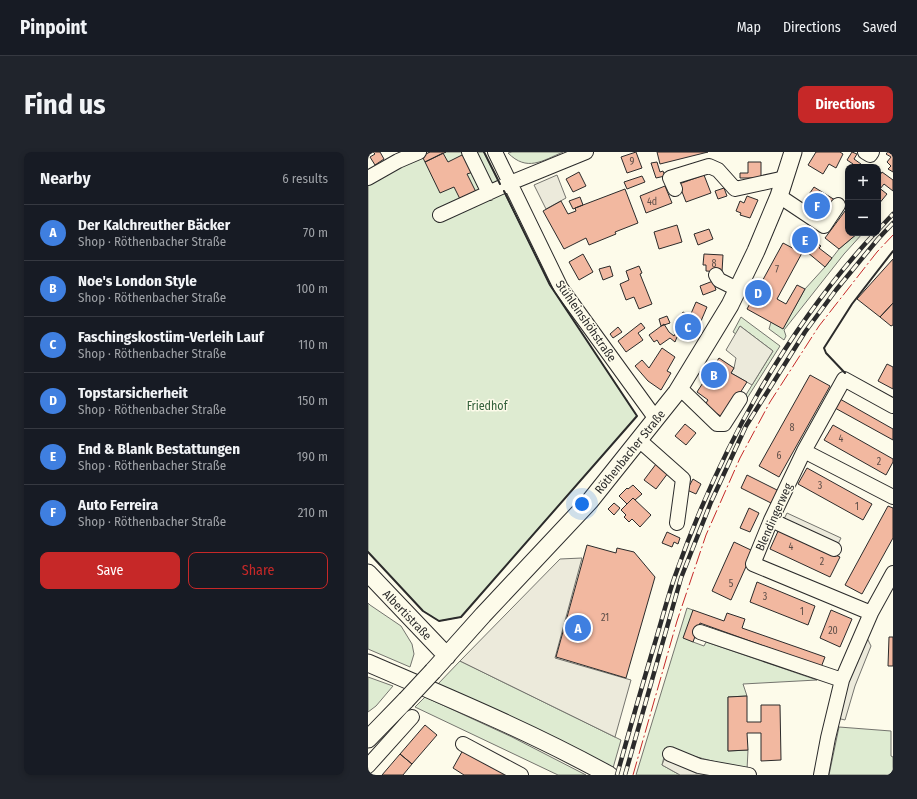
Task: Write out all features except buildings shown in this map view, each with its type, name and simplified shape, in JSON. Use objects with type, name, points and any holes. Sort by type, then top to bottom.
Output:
[{"type":"main road","name":"Röthenbacher Straße","points":[[368,739],[590,501],[679,389],[706,346],[756,251],[779,196],[792,153]]},
{"type":"main road","name":"Albertistraße","points":[[368,574],[447,656]]},
{"type":"main road","points":[[368,663],[456,700],[522,731],[608,775]]},
{"type":"street","points":[[368,178],[398,161],[419,152]]},
{"type":"street","points":[[469,152],[489,193]]},
{"type":"street","name":"Stühleinshöhstraße","points":[[495,152],[561,288],[656,419]]},
{"type":"street","points":[[440,215],[510,183],[586,152]]},
{"type":"street","points":[[675,188],[670,178],[709,166],[718,170],[735,188],[784,178]]},
{"type":"street","points":[[779,196],[824,226],[838,205]]},
{"type":"street","points":[[716,275],[719,280],[737,289]]},
{"type":"street","name":"Blendingerweg","points":[[870,613],[753,564],[771,520],[804,451],[844,379],[893,406]]},
{"type":"street","points":[[679,389],[717,424],[724,424],[740,399]]},
{"type":"street","points":[[639,440],[683,479],[676,523]]},
{"type":"street","points":[[804,451],[893,497]]},
{"type":"street","points":[[771,520],[834,549]]},
{"type":"street","points":[[821,775],[842,680],[870,613],[893,572]]},
{"type":"street","points":[[700,632],[842,680]]},
{"type":"street","points":[[368,766],[412,717]]},
{"type":"street","points":[[463,744],[521,775]]},
{"type":"street","points":[[670,754],[699,766],[749,775]]},
{"type":"green space","name":"Friedhof","points":[[430,152],[484,152],[550,285],[637,416],[461,617],[439,621],[423,611],[368,552],[368,184],[400,166]]},
{"type":"green space","points":[[563,152],[535,163],[528,163],[515,159],[508,153]]},
{"type":"green space","points":[[854,236],[860,236],[844,254],[784,330],[786,336],[784,340],[769,329],[771,322],[783,328],[805,289],[839,249]]},
{"type":"green space","points":[[741,317],[780,346],[746,400],[744,398],[773,351],[740,326],[736,334],[733,332]]},
{"type":"green space","points":[[368,603],[401,626],[412,644],[414,654],[410,667],[368,649]]},
{"type":"green space","points":[[687,608],[693,610],[693,642],[704,646],[706,642],[817,680],[743,684],[747,696],[728,697],[728,751],[748,750],[747,770],[666,749],[662,765],[680,775],[636,775]]},
{"type":"green space","points":[[460,661],[621,740],[613,768],[437,685]]},
{"type":"green space","points":[[368,677],[393,686],[376,706],[368,712]]},
{"type":"green space","points":[[425,697],[512,737],[586,775],[558,775],[415,707]]},
{"type":"green space","points":[[839,727],[891,731],[893,775],[829,775]]},
{"type":"shaded area","points":[[557,175],[566,198],[546,209],[534,185]]},
{"type":"shaded area","points":[[740,326],[773,351],[752,385],[731,373],[734,368],[736,358],[726,350]]},
{"type":"shaded area","points":[[787,513],[841,538],[837,546],[783,521]]},
{"type":"shaded area","points":[[582,558],[555,658],[631,680],[615,737],[460,661],[560,559]]},
{"type":"shaded area","points":[[867,638],[871,646],[855,686],[845,720],[837,718],[845,685]]},
{"type":"shaded area","points":[[665,757],[718,775],[680,775],[662,765]]},
{"type":"railway","points":[[881,227],[893,214]]},
{"type":"railway","points":[[625,775],[681,578],[711,502],[746,426],[805,332],[836,290],[893,223]]},
{"type":"railway","points":[[617,775],[672,585],[712,483],[734,438],[784,351],[842,270],[872,236]]},
{"type":"wall","points":[[484,152],[500,184]]},
{"type":"wall","points":[[368,552],[423,611],[439,621],[461,617],[637,416],[550,285],[504,191]]},
{"type":"wall","points":[[845,373],[826,353],[824,348],[852,304],[893,251]]},
{"type":"power","points":[[633,775],[677,621],[706,535],[740,458],[770,402],[819,326],[877,252],[893,235]]},
{"type":"place","name":"Auto Ferreira","points":[[817,206]]},
{"type":"place","name":"End & Blank Bestattungen","points":[[805,240]]},
{"type":"place","name":"Topstarsicherheit","points":[[758,293]]},
{"type":"place","name":"Faschingskostüm-Verleih Lauf","points":[[688,327]]},
{"type":"place","name":"Noe's London Style","points":[[714,375]]},
{"type":"place","name":"Der Kalchreuther Bäcker","points":[[578,628]]}]
